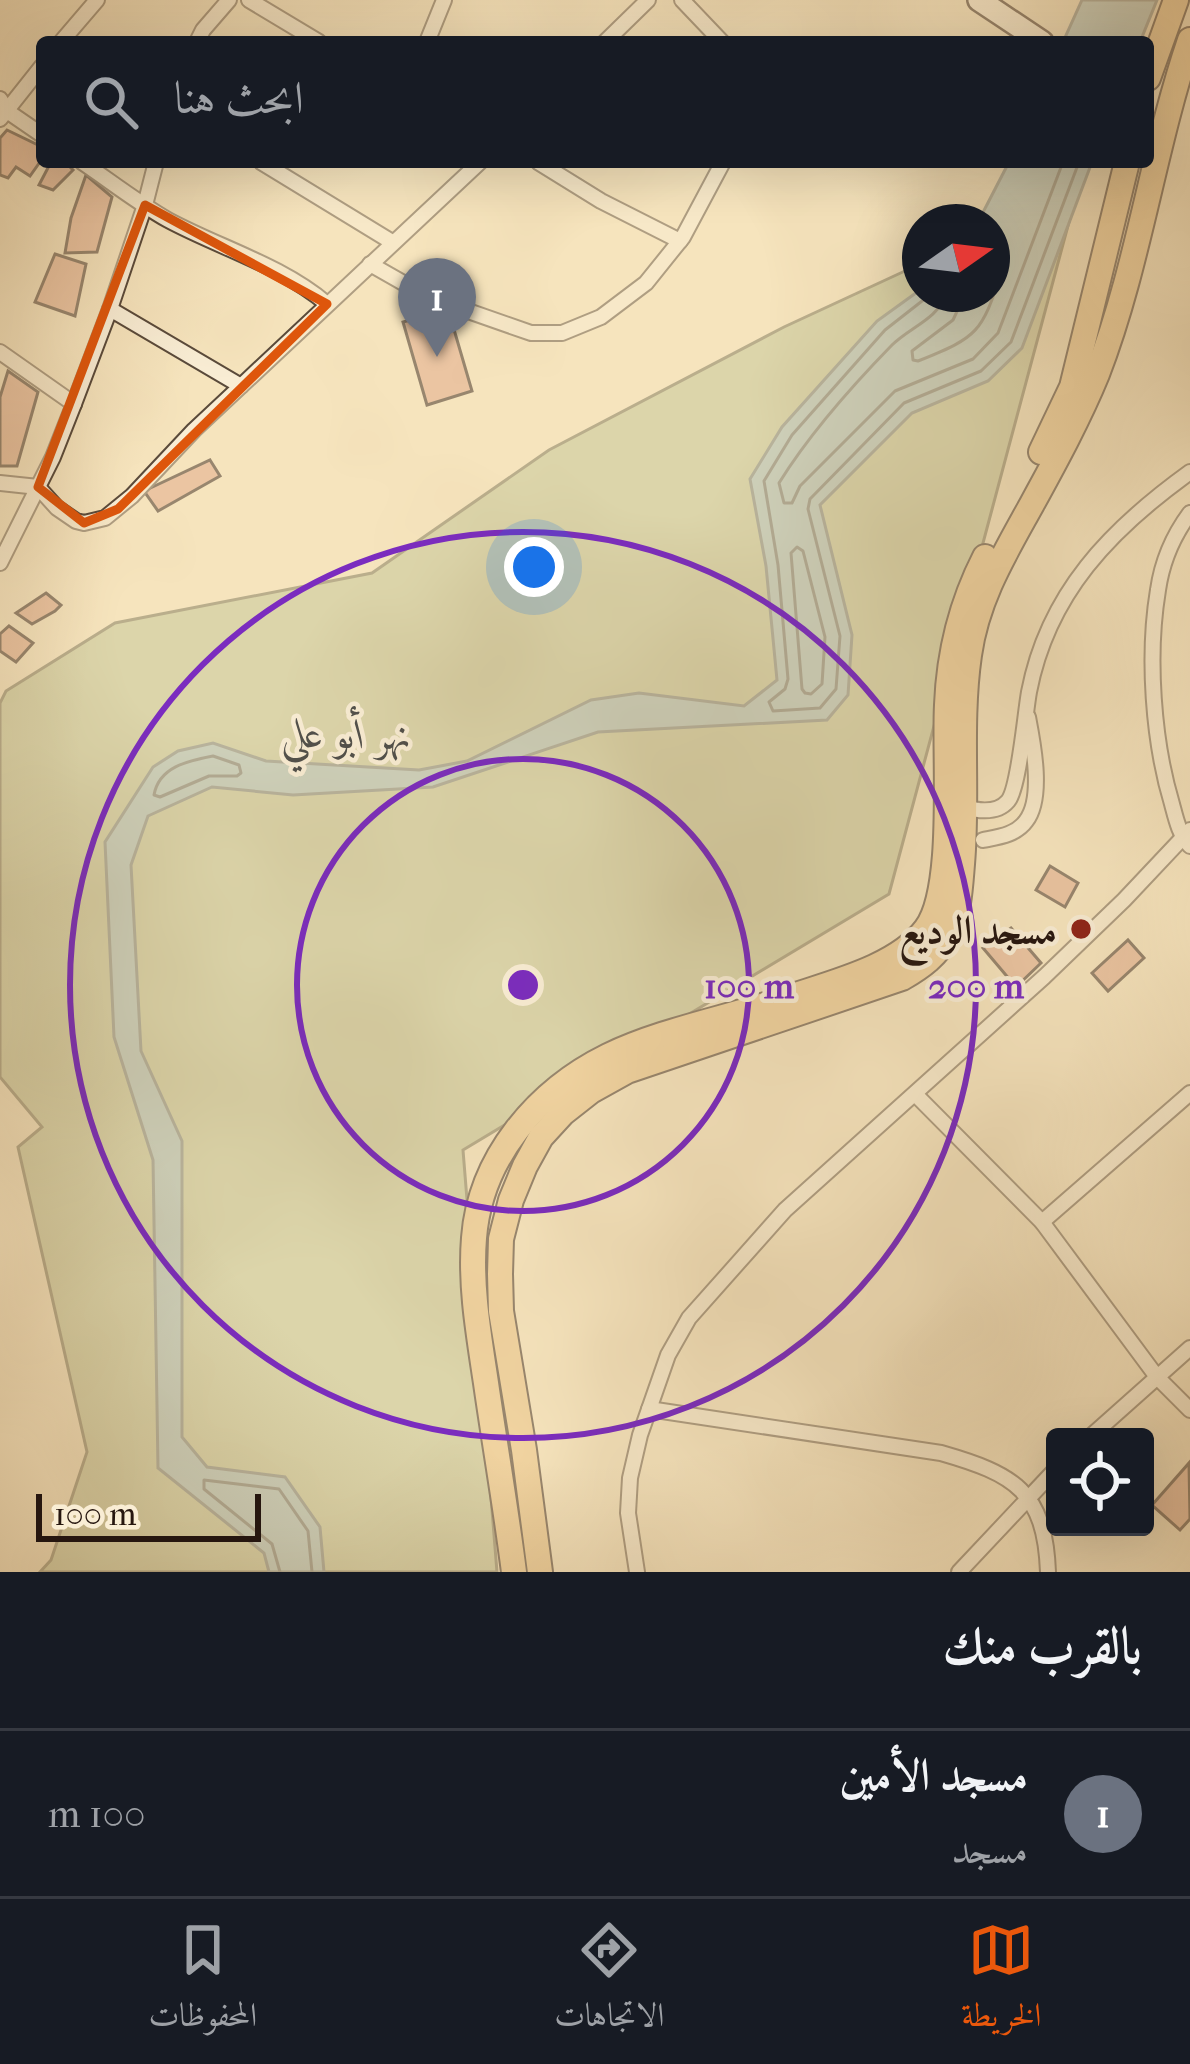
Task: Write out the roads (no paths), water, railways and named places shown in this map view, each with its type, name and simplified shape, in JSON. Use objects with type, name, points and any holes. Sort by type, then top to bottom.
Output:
[{"type":"main road","points":[[1154,61],[1175,0]]},
{"type":"main road","points":[[540,1572],[501,1311],[501,1239],[525,1166],[541,1137],[563,1113],[608,1080],[902,978],[938,951],[950,932],[959,897],[963,708],[979,608],[997,565],[1088,396],[1115,321],[1190,40]]},
{"type":"main road","points":[[514,1572],[475,1292],[474,1238],[480,1204],[500,1155],[515,1129],[548,1095],[608,1056],[889,960],[908,949],[928,927],[936,910],[950,839],[946,702],[953,648],[970,586],[1072,387],[1126,168]]},
{"type":"main road","points":[[1115,321],[1119,274],[1142,168]]},
{"type":"main road","points":[[482,1353],[507,1348]]},
{"type":"street","points":[[66,36],[97,0]]},
{"type":"street","points":[[200,36],[229,0]]},
{"type":"street","points":[[249,0],[309,36]]},
{"type":"street","points":[[429,36],[444,0]]},
{"type":"street","points":[[611,36],[648,0]]},
{"type":"street","points":[[682,0],[716,36]]},
{"type":"street","points":[[979,0],[1033,36]]},
{"type":"street","points":[[36,73],[2,110],[36,131]]},
{"type":"street","points":[[91,168],[170,220],[297,282],[327,304]]},
{"type":"street","points":[[0,563],[74,404],[154,168]]},
{"type":"street","points":[[271,168],[392,242]]},
{"type":"street","points":[[0,483],[38,487],[58,508],[84,523],[104,518],[473,168]]},
{"type":"street","points":[[548,168],[680,241]]},
{"type":"street","points":[[370,264],[428,297],[516,328],[562,333],[601,317],[646,283],[680,241],[720,168]]},
{"type":"street","points":[[110,309],[241,386]]},
{"type":"street","points":[[0,352],[74,404]]},
{"type":"street","points":[[964,807],[994,809],[1008,801],[1014,790],[1027,706],[1046,636],[1064,596],[1109,539],[1190,472]]},
{"type":"street","points":[[638,1572],[628,1513],[630,1478],[668,1355],[688,1318],[785,1210],[916,1094],[1187,838],[1161,766],[1154,666],[1158,588],[1169,549],[1187,525]]},
{"type":"street","points":[[983,840],[1016,830],[1032,809],[1034,748],[1027,706]]},
{"type":"street","points":[[1042,1222],[1190,1093]]},
{"type":"street","points":[[916,1094],[1042,1222],[1157,1377],[1190,1410]]},
{"type":"street","points":[[1100,1428],[1190,1348]]},
{"type":"street","points":[[650,1409],[941,1453],[991,1470],[1028,1496],[1042,1521],[1048,1572]]},
{"type":"street","points":[[959,1572],[1046,1479]]},
{"type":"water","points":[[1082,0],[1157,0],[1142,36],[1066,36]]},
{"type":"water","points":[[1006,168],[1090,168],[1022,348],[988,381],[912,413],[820,505],[852,635],[848,695],[827,720],[598,732],[433,787],[293,795],[212,787],[148,816],[131,865],[141,1051],[182,1141],[182,1437],[207,1467],[285,1477],[320,1527],[324,1572],[269,1572],[264,1553],[158,1468],[153,1160],[114,1037],[105,842],[153,767],[178,751],[213,743],[266,761],[419,770],[467,761],[591,700],[639,693],[744,706],[777,680],[766,566],[750,479],[782,427],[877,321],[902,303],[902,312],[1010,312],[1010,204],[987,204]]},
{"type":"place","name":"مسجد الأمين","points":[[437,357]]},
{"type":"place","name":"مسجد الوديع","points":[[1081,929]]},
{"type":"water label","name":"نهر أبو علي","points":[[346,733]]}]
